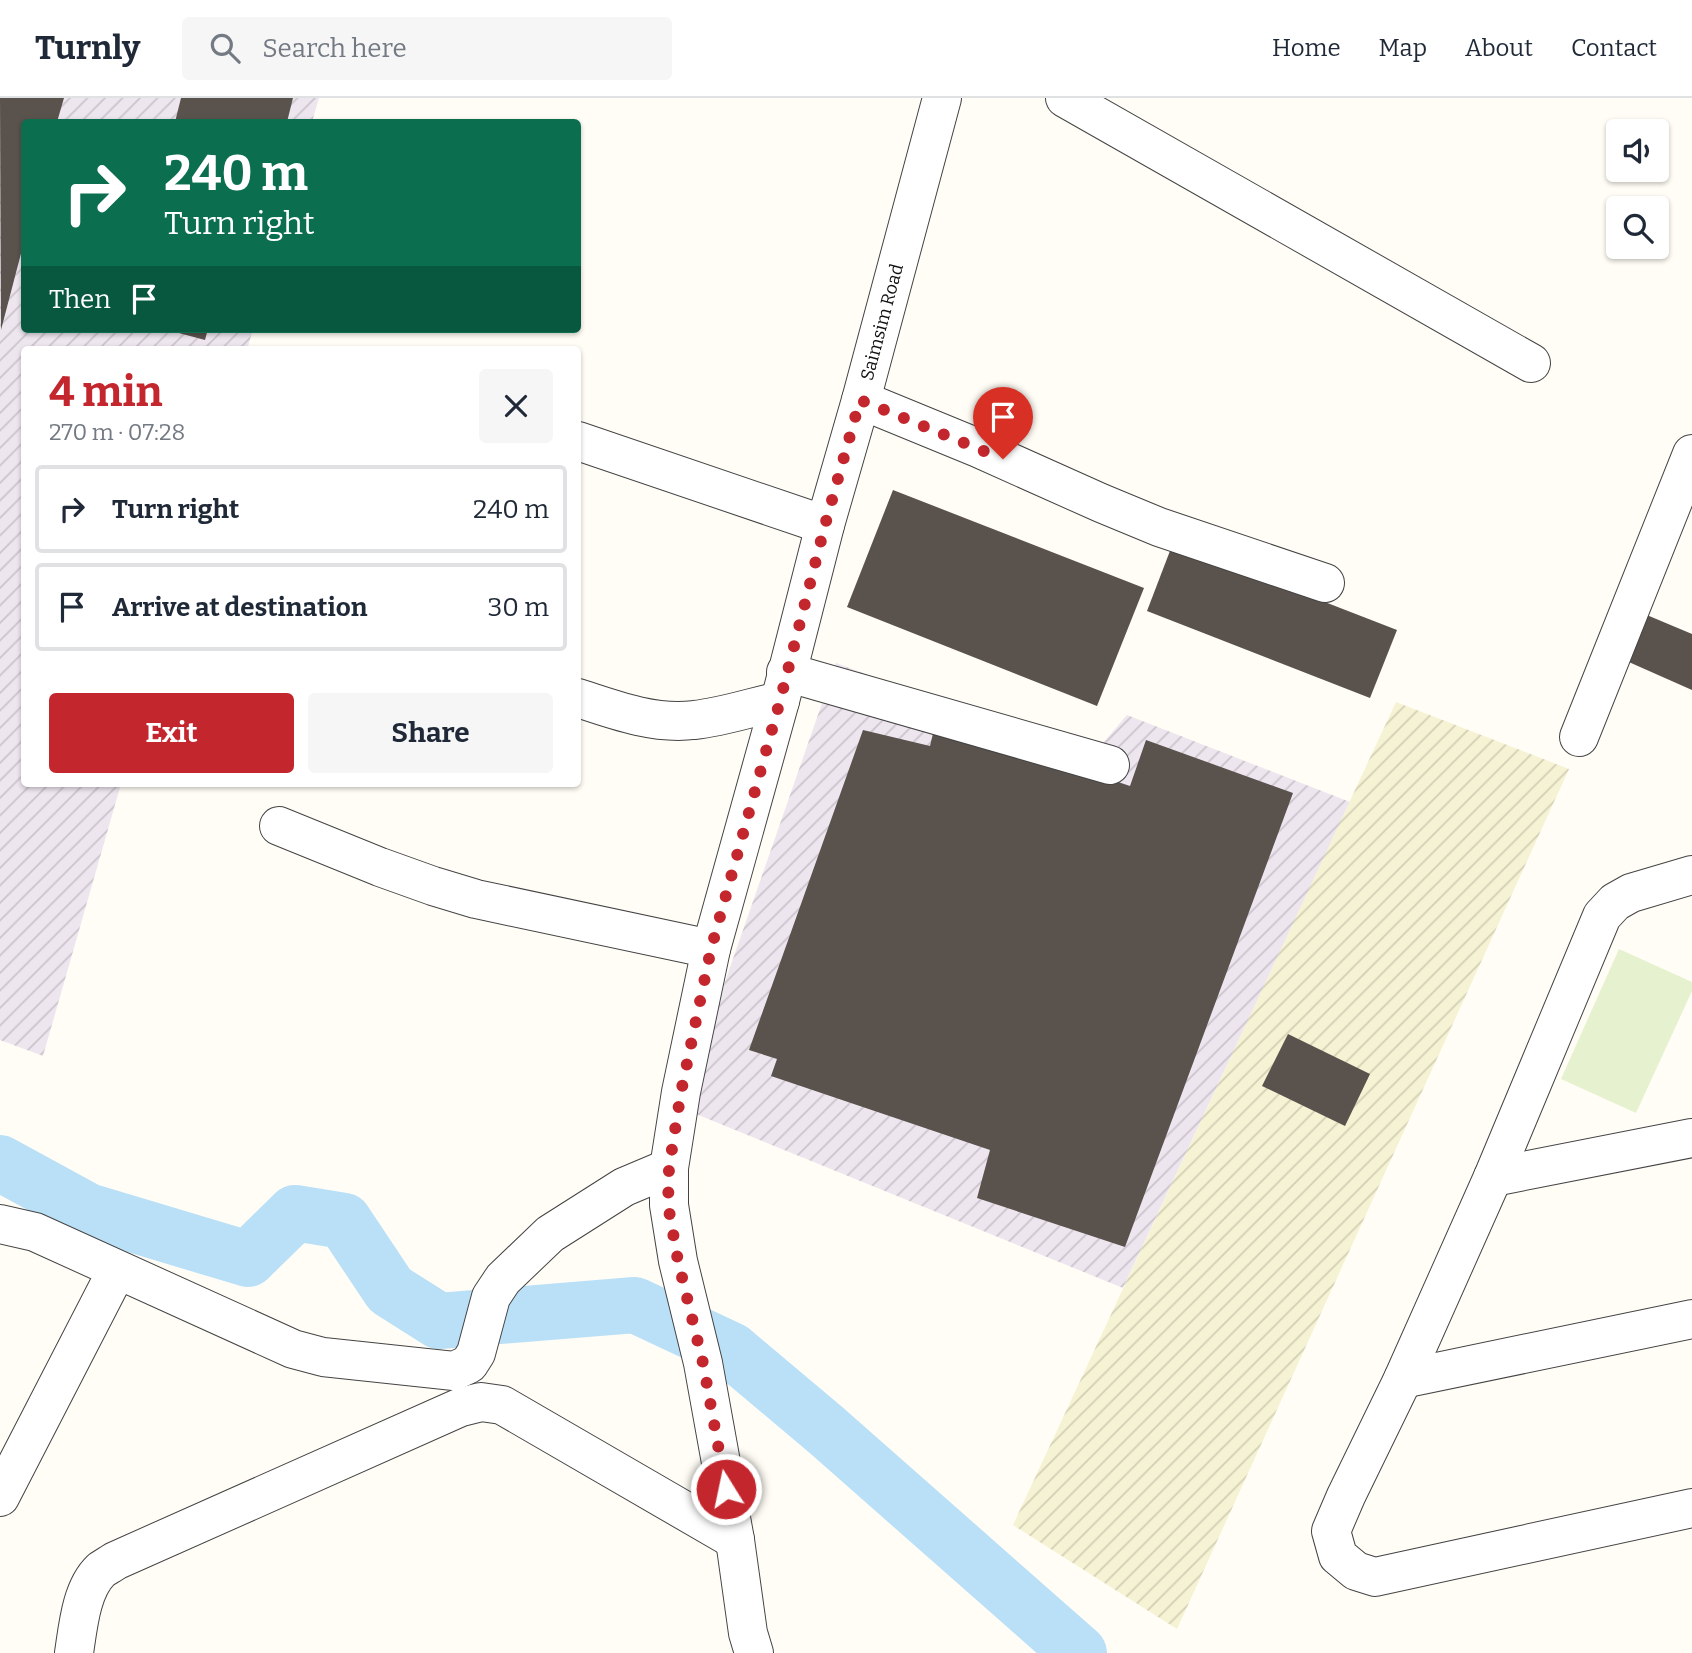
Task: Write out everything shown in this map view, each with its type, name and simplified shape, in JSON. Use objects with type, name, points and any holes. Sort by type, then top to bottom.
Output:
[{"type":"street","name":"Saimsim Road","points":[[749,1646],[735,1540],[703,1363],[678,1261],[668,1205],[669,1168],[681,1092],[711,949],[943,98]]},
{"type":"street","points":[[1065,98],[1531,363]]},
{"type":"street","points":[[860,400],[978,448],[1158,527],[1325,583]]},
{"type":"street","points":[[581,442],[825,525]]},
{"type":"street","points":[[1578,737],[1692,454]]},
{"type":"street","points":[[581,699],[655,720],[693,720],[783,686],[1110,765]]},
{"type":"street","points":[[279,826],[380,867],[476,899],[711,949]]},
{"type":"street","points":[[1692,875],[1631,893],[1615,902],[1602,916],[1493,1177],[1404,1379],[1331,1531],[1338,1556],[1356,1571],[1375,1577],[1692,1508]]},
{"type":"street","points":[[1493,1177],[1692,1138]]},
{"type":"street","points":[[0,1224],[35,1233],[293,1349],[323,1357],[454,1371],[469,1364],[476,1353],[491,1297],[503,1279],[550,1234],[624,1187],[669,1168]]},
{"type":"street","points":[[0,1497],[117,1270]]},
{"type":"street","points":[[1404,1379],[1692,1319]]},
{"type":"street","points":[[74,1653],[80,1613],[89,1589],[101,1570],[115,1561],[461,1407],[481,1402],[502,1405],[735,1540]]},
{"type":"street","points":[[749,1646],[785,1653]]},
{"type":"shaded area","points":[[0,98],[319,98],[313,119],[21,119],[21,333],[252,333],[248,346],[21,346],[21,787],[120,787],[43,1056],[0,1040]]},
{"type":"shaded area","points":[[836,663],[1091,757],[1127,715],[1350,802],[1123,1288],[691,1112],[696,1065]]},
{"type":"shaded area","points":[[1396,702],[1569,769],[1177,1629],[1013,1525]]},
{"type":"green space","points":[[1619,949],[1692,982],[1692,991],[1636,1113],[1561,1079]]},
{"type":"building","points":[[0,98],[64,98],[58,119],[21,119],[21,253],[1,330]]},
{"type":"building","points":[[181,98],[293,98],[288,119],[176,119]]},
{"type":"building","points":[[179,333],[207,333],[205,340]]},
{"type":"building","points":[[893,490],[1144,588],[1097,706],[847,607]]},
{"type":"building","points":[[1173,543],[1397,630],[1370,698],[1147,611]]},
{"type":"building","points":[[1642,613],[1692,634],[1692,690],[1622,659]]},
{"type":"building","points":[[936,721],[1130,786],[1146,740],[1293,793],[1125,1247],[977,1198],[990,1150],[771,1076],[777,1059],[749,1050],[863,730],[930,746]]},
{"type":"building","points":[[1288,1034],[1370,1074],[1345,1126],[1262,1086]]},
{"type":"waterway","points":[[0,1163],[88,1211],[248,1259],[295,1213],[344,1221],[390,1290],[439,1321],[635,1305],[731,1350],[1079,1653]]},
{"type":"route","points":[[726,1489],[703,1363],[678,1261],[668,1205],[669,1168],[681,1092],[711,949],[780,701],[825,525],[860,400],[1003,459]]}]
